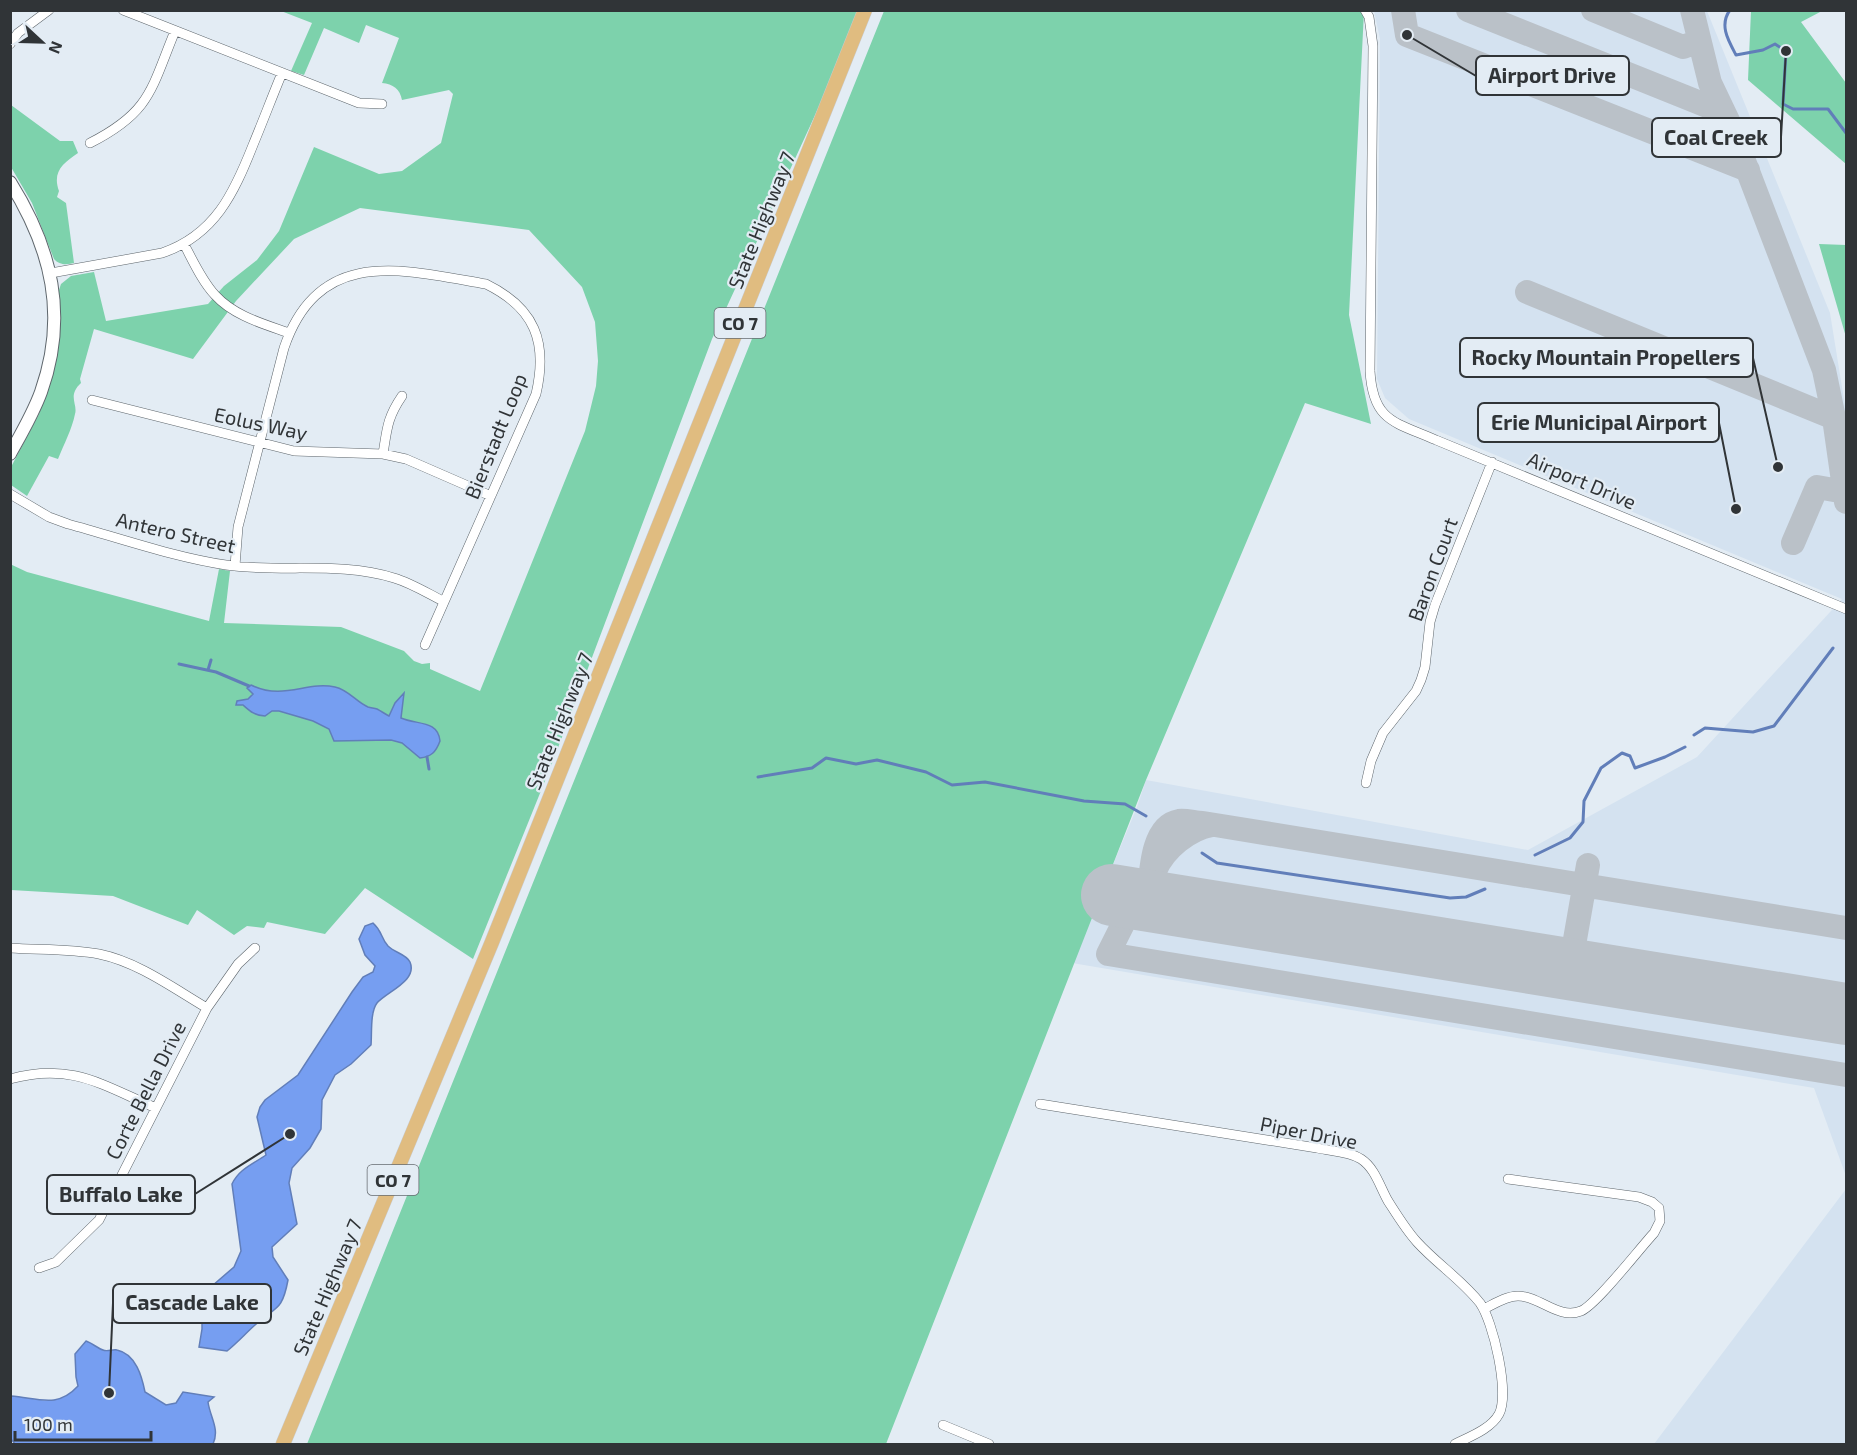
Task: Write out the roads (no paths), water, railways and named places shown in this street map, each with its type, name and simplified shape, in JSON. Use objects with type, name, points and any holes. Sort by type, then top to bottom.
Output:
[{"type":"main road","name":"State Highway 7","points":[[283,1444],[492,942],[866,10]]},
{"type":"street","points":[[10,44],[18,33],[49,10]]},
{"type":"street","points":[[123,10],[359,103],[382,104]]},
{"type":"street","name":"Airport Drive","points":[[1365,10],[1371,26],[1373,46],[1370,371],[1374,401],[1381,411],[1392,421],[1846,609]]},
{"type":"street","points":[[90,143],[119,126],[142,106],[149,95],[175,31]]},
{"type":"street","points":[[51,273],[150,256],[176,248],[210,223],[239,183],[282,73]]},
{"type":"street","points":[[10,182],[23,202],[41,239],[51,273],[55,323],[52,351],[41,392],[10,454]]},
{"type":"street","points":[[183,244],[208,287],[224,303],[245,315],[289,333]]},
{"type":"street","name":"Bierstadt Loop","points":[[235,566],[238,527],[289,333],[305,306],[323,290],[352,275],[383,269],[486,284],[502,291],[529,318],[540,347],[542,370],[536,394],[425,645]]},
{"type":"street","points":[[383,454],[388,420],[402,396]]},
{"type":"street","name":"Eolus Way","points":[[92,400],[294,451],[383,454],[406,459],[490,496]]},
{"type":"street","name":"Baron Court","points":[[1366,783],[1371,761],[1383,733],[1416,691],[1421,681],[1425,667],[1430,622],[1435,605],[1492,462]]},
{"type":"street","name":"Antero Street","points":[[10,494],[49,517],[68,524],[201,560],[235,566],[307,567],[377,573],[396,578],[443,601]]},
{"type":"street","points":[[10,948],[82,952],[116,959],[154,976],[207,1008]]},
{"type":"street","name":"Corte Bella Drive","points":[[39,1268],[56,1262],[99,1220],[207,1008],[238,964],[255,948]]},
{"type":"street","points":[[10,1079],[37,1073],[70,1074],[96,1080],[156,1108]]},
{"type":"street","name":"Piper Drive","points":[[1040,1104],[1317,1148],[1358,1157],[1369,1167],[1398,1217],[1418,1243],[1456,1278],[1484,1309],[1500,1368],[1503,1404],[1495,1419],[1475,1434],[1455,1444]]},
{"type":"street","points":[[1484,1309],[1504,1299],[1519,1296],[1566,1313],[1581,1311],[1594,1301],[1654,1233],[1660,1221],[1659,1208],[1652,1202],[1639,1197],[1508,1179]]},
{"type":"street","points":[[943,1425],[988,1444]]},
{"type":"water","points":[[251,685],[274,691],[314,686],[335,687],[364,705],[389,716],[395,703],[404,693],[401,718],[431,726],[438,734],[440,741],[433,753],[420,758],[402,743],[391,740],[334,741],[329,729],[313,721],[279,711],[272,711],[261,716],[243,705],[236,705],[237,701],[248,699],[253,694],[247,688]]},
{"type":"water","points":[[373,923],[388,946],[408,959],[411,969],[400,986],[377,1003],[372,1017],[371,1045],[335,1075],[322,1100],[321,1129],[310,1148],[292,1168],[289,1183],[297,1224],[272,1247],[273,1257],[288,1280],[283,1298],[277,1307],[227,1351],[199,1347],[202,1329],[202,1297],[234,1267],[241,1251],[232,1184],[242,1171],[266,1155],[257,1117],[260,1107],[265,1100],[298,1075],[352,992],[363,977],[373,972],[375,966],[365,955],[359,939],[365,926]]},
{"type":"water","points":[[86,1341],[103,1350],[117,1350],[129,1356],[140,1373],[145,1392],[166,1405],[176,1403],[183,1392],[214,1397],[208,1402],[215,1428],[213,1444],[15,1444],[11,1439],[11,1396],[55,1400],[70,1393],[78,1386],[75,1354]]},
{"type":"waterway","points":[[1730,10],[1725,27],[1736,55],[1763,50],[1775,44],[1786,51],[1783,104],[1793,109],[1828,109],[1846,133]]},
{"type":"waterway","points":[[1694,735],[1705,728],[1753,732],[1774,726],[1833,648]]},
{"type":"waterway","points":[[208,670],[211,660]]},
{"type":"waterway","points":[[179,664],[216,672],[249,686]]},
{"type":"waterway","points":[[1535,855],[1570,838],[1583,822],[1584,801],[1601,768],[1622,753],[1630,756],[1635,768],[1685,747]]},
{"type":"waterway","points":[[427,757],[429,769]]},
{"type":"waterway","points":[[758,777],[812,768],[826,758],[856,764],[877,760],[926,772],[952,785],[985,782],[1084,801],[1125,804],[1146,816]]},
{"type":"waterway","points":[[1202,853],[1217,863],[1450,898],[1466,897],[1485,889]]},
{"type":"place","name":"Airport Drive","points":[[1407,35]]},
{"type":"place","name":"Coal Creek","points":[[1786,51]]},
{"type":"place","name":"Rocky Mountain Propellers","points":[[1778,467]]},
{"type":"place","name":"Erie Municipal Airport","points":[[1736,509]]},
{"type":"place","name":"Buffalo Lake","points":[[290,1134]]},
{"type":"place","name":"Cascade Lake","points":[[109,1393]]}]
